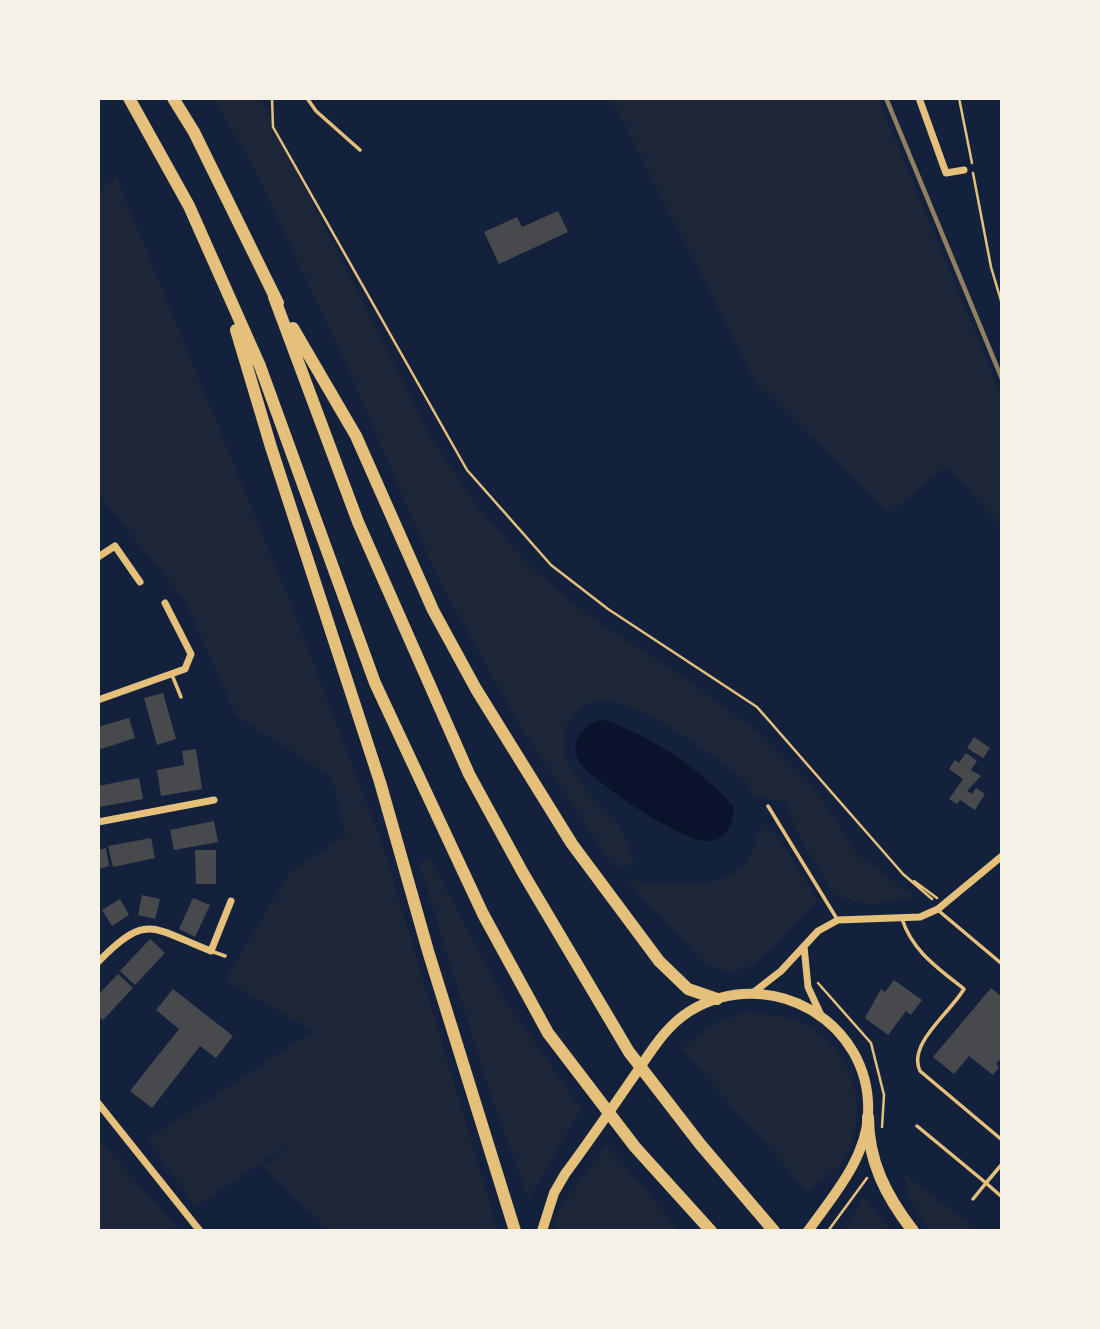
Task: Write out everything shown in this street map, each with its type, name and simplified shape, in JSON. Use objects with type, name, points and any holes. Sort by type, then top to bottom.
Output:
[{"type":"highway","points":[[129,98],[189,206],[260,366],[375,683],[483,914],[548,1033],[635,1147],[712,1231]]},
{"type":"highway","points":[[173,98],[274,297],[356,436],[433,610],[476,689],[565,833],[659,961],[688,989],[717,999]]},
{"type":"highway","points":[[223,286],[271,447],[380,782],[428,951],[517,1231]]},
{"type":"highway","points":[[274,297],[358,522],[469,774],[523,873],[629,1052],[700,1144],[775,1231]]},
{"type":"highway","points":[[868,1116],[870,1150],[882,1184],[913,1231]]},
{"type":"highway","points":[[762,1217],[780,1231]]},
{"type":"main road","points":[[542,1231],[554,1194],[665,1032],[692,1010],[717,999],[754,992],[789,999],[820,1013],[850,1045],[867,1090],[868,1116],[853,1165],[808,1231]]},
{"type":"street","points":[[919,98],[946,173],[964,170]]},
{"type":"street","points":[[98,557],[115,546],[140,582]]},
{"type":"street","points":[[98,700],[185,669],[191,654],[165,603]]},
{"type":"street","points":[[98,822],[214,800]]},
{"type":"street","points":[[754,992],[781,971],[818,931],[838,920],[902,919],[940,906],[1002,856]]},
{"type":"street","points":[[98,962],[133,930],[151,928],[211,951],[231,901]]},
{"type":"street","points":[[804,946],[808,987],[820,1013]]},
{"type":"street","points":[[98,1104],[200,1231]]},
{"type":"lane","points":[[307,98],[316,111],[360,150]]},
{"type":"lane","points":[[172,675],[181,697]]},
{"type":"lane","points":[[768,806],[838,920]]},
{"type":"lane","points":[[940,906],[1002,964]]},
{"type":"lane","points":[[902,919],[908,937],[918,951],[964,989],[954,1007],[923,1041],[916,1054],[920,1071],[1002,1140]]},
{"type":"lane","points":[[211,951],[225,956]]},
{"type":"lane","points":[[917,1126],[1002,1197]]},
{"type":"lane","points":[[973,1199],[1002,1164]]},
{"type":"path","points":[[272,98],[274,127],[467,470],[551,565],[608,609],[757,706],[902,874],[940,906]]},
{"type":"path","points":[[959,98],[991,267],[1002,304]]},
{"type":"path","points":[[828,1231],[836,1220]]},
{"type":"shaded area","points":[[213,98],[260,98],[428,432],[484,516],[532,568],[589,616],[688,680],[764,737],[814,787],[857,854],[914,897],[871,905],[835,896],[803,843],[785,802],[752,797],[750,785],[694,743],[646,714],[623,705],[602,701],[582,707],[564,729],[564,756],[586,790],[619,824],[635,865],[613,866],[522,729],[439,580],[344,360],[253,166]]},
{"type":"shaded area","points":[[605,98],[878,98],[1002,397],[1002,527],[946,467],[889,514],[756,384],[617,109]]},
{"type":"shaded area","points":[[116,176],[291,604],[383,846],[498,1231],[330,1231],[262,1166],[296,1140],[196,1206],[147,1140],[313,1031],[225,980],[290,872],[346,835],[332,777],[236,716],[185,601],[98,494],[98,192]]},
{"type":"shaded area","points":[[604,720],[640,735],[674,755],[721,793],[734,807],[725,834],[721,838],[708,841],[680,833],[641,811],[589,772],[576,756],[577,742],[584,729]]},
{"type":"shaded area","points":[[762,822],[777,836],[818,900],[754,965],[729,973],[702,962],[627,880],[690,884],[722,879],[735,872],[749,859]]},
{"type":"shaded area","points":[[430,859],[505,1000],[581,1109],[529,1200],[489,1090],[419,863]]},
{"type":"shaded area","points":[[746,1012],[784,1017],[810,1027],[832,1045],[851,1076],[857,1112],[850,1148],[838,1168],[808,1192],[681,1049],[713,1024]]},
{"type":"shaded area","points":[[98,1139],[181,1231],[98,1231]]},
{"type":"shaded area","points":[[607,1145],[680,1231],[554,1231],[559,1209]]},
{"type":"shaded area","points":[[904,1174],[979,1231],[930,1231],[910,1200]]},
{"type":"shaded area","points":[[864,1196],[891,1231],[844,1231]]},
{"type":"building","points":[[558,211],[568,232],[499,264],[484,232],[517,217],[522,227]]},
{"type":"building","points":[[163,693],[176,739],[157,745],[144,698]]},
{"type":"building","points":[[129,718],[135,738],[98,750],[98,727]]},
{"type":"building","points":[[974,737],[990,748],[983,758],[967,748]]},
{"type":"building","points":[[196,749],[202,789],[161,796],[157,770],[184,765],[182,751]]},
{"type":"building","points":[[966,753],[977,761],[971,770],[981,776],[967,791],[972,794],[976,788],[985,794],[975,810],[960,800],[957,804],[949,799],[963,779],[949,769],[955,760],[959,763]]},
{"type":"building","points":[[139,778],[143,799],[100,807],[98,786]]},
{"type":"building","points":[[214,821],[218,842],[174,850],[170,830]]},
{"type":"building","points":[[151,838],[155,858],[113,867],[108,846]]},
{"type":"building","points":[[106,848],[109,866],[98,869],[98,850]]},
{"type":"building","points":[[195,850],[216,850],[216,884],[196,884]]},
{"type":"building","points":[[142,895],[160,899],[155,919],[138,915]]},
{"type":"building","points":[[193,898],[210,905],[195,937],[179,929]]},
{"type":"building","points":[[120,899],[129,915],[112,926],[102,910]]},
{"type":"building","points":[[150,939],[165,953],[135,985],[120,971]]},
{"type":"building","points":[[118,974],[133,988],[103,1020],[98,1016],[98,995]]},
{"type":"building","points":[[894,980],[922,1000],[911,1015],[906,1011],[888,1035],[865,1018],[881,989],[885,992]]},
{"type":"building","points":[[991,988],[1002,997],[1002,1057],[996,1064],[999,1067],[993,1075],[969,1056],[954,1074],[933,1057]]},
{"type":"building","points":[[173,989],[233,1036],[216,1058],[200,1046],[152,1108],[130,1091],[179,1029],[156,1010]]},
{"type":"railway","points":[[886,98],[1002,379]]}]
